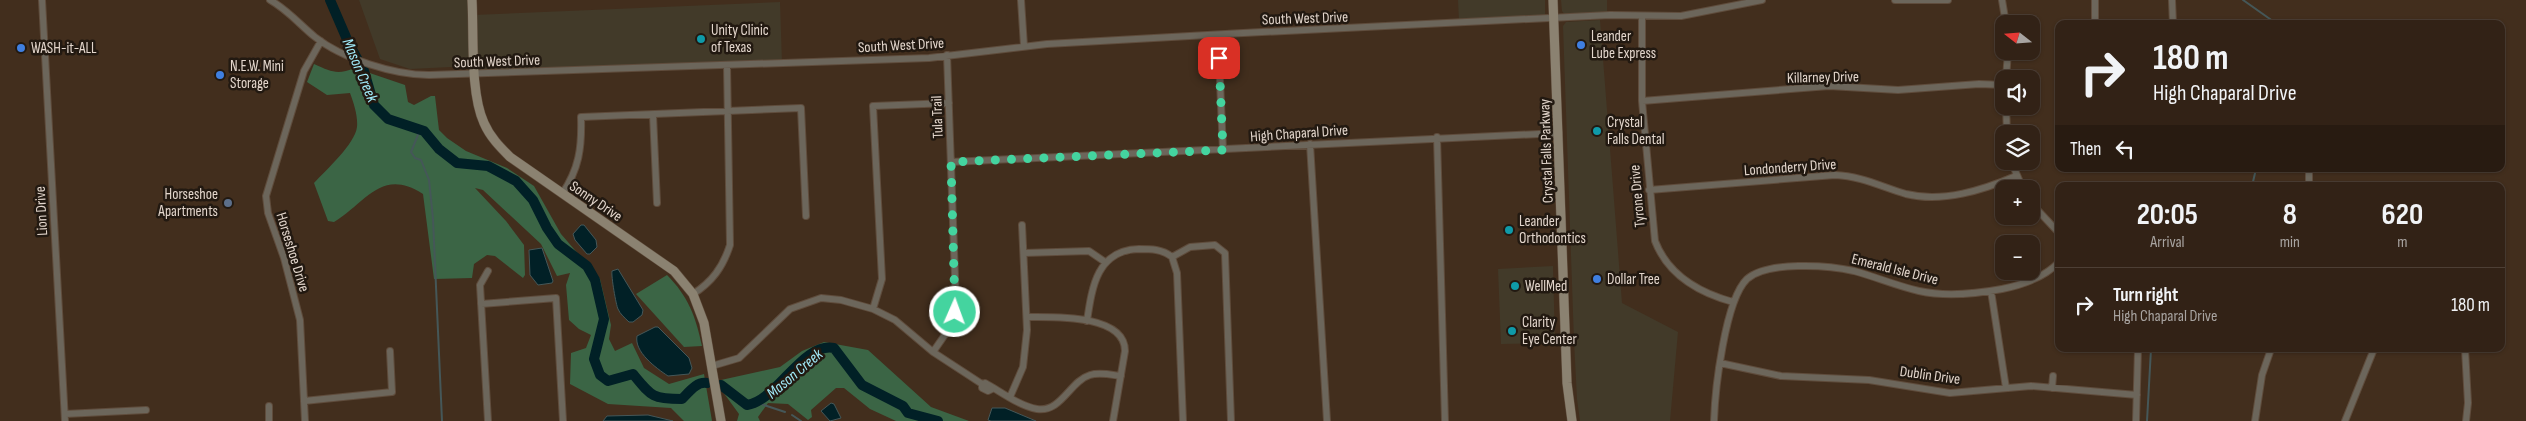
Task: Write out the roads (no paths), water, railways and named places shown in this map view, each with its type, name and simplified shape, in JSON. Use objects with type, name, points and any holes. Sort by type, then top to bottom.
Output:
[{"type":"street","name":"Lion Drive","points":[[42,0],[65,418]]},
{"type":"street","name":"South West Drive","points":[[270,0],[321,41],[384,68],[418,75],[727,65],[947,55],[1024,46],[1218,35],[1692,15],[1762,0]]},
{"type":"street","name":"Sonny Drive","points":[[472,0],[480,111],[490,135],[510,157],[666,265],[693,294],[702,314],[721,421]]},
{"type":"street","points":[[1022,0],[1024,46]]},
{"type":"street","name":"Crystal Falls Parkway","points":[[1553,0],[1568,383],[1572,421]]},
{"type":"street","points":[[1895,0],[1948,0]]},
{"type":"street","points":[[2002,0],[2004,15]]},
{"type":"street","points":[[2095,0],[2096,20]]},
{"type":"street","points":[[2172,0],[2173,20]]},
{"type":"street","name":"Tyrone Drive","points":[[1642,16],[1642,101],[1654,236],[1661,254],[1678,276],[1698,288],[1733,302]]},
{"type":"street","points":[[1218,35],[1223,150]]},
{"type":"street","name":"Horseshoe Drive","points":[[305,421],[299,312],[268,213],[266,196],[304,71],[321,41]]},
{"type":"street","name":"Tula Trail","points":[[934,352],[950,326],[956,305],[947,55]]},
{"type":"street","points":[[693,294],[704,287],[722,268],[730,245],[727,65]]},
{"type":"street","name":"Killarney Drive","points":[[1642,101],[1829,86],[1898,90],[1960,85],[1995,85]]},
{"type":"street","points":[[873,309],[882,279],[873,106],[949,103]]},
{"type":"street","points":[[562,194],[570,183],[579,161],[580,118],[801,108],[806,216]]},
{"type":"street","points":[[654,115],[657,203]]},
{"type":"street","name":"High Chaparal Drive","points":[[951,162],[1223,150],[1437,137],[1559,133]]},
{"type":"street","points":[[1437,137],[1446,421]]},
{"type":"street","points":[[1310,144],[1327,421]]},
{"type":"street","points":[[2014,170],[2018,180]]},
{"type":"street","name":"Londonderry Drive","points":[[1649,190],[1835,175],[1861,178],[1908,194],[1938,196],[1981,189],[2016,176]]},
{"type":"street","points":[[2040,213],[2055,229]]},
{"type":"street","points":[[1010,397],[1023,368],[1027,317],[1022,225]]},
{"type":"street","points":[[1172,257],[1193,246],[1215,246],[1225,254],[1231,421]]},
{"type":"street","points":[[1087,321],[1092,289],[1106,262],[1115,254],[1129,250],[1156,249],[1172,257],[1177,273],[1183,421]]},
{"type":"street","points":[[1024,253],[1085,251],[1094,253],[1106,262]]},
{"type":"street","name":"Emerald Isle Drive","points":[[1733,302],[1742,285],[1756,274],[1772,269],[1809,267],[1853,271],[1928,293],[1960,294],[1991,291],[2032,280],[2055,265]]},
{"type":"street","points":[[488,271],[480,284],[488,421]]},
{"type":"street","points":[[1991,291],[2006,388]]},
{"type":"street","points":[[481,304],[556,298],[562,421]]},
{"type":"street","points":[[712,366],[739,358],[773,323],[790,309],[821,298],[841,300],[873,309],[895,320],[934,352],[982,384],[985,389],[992,389],[1034,409],[1047,409],[1055,405],[1086,376],[1098,374],[1122,376]]},
{"type":"street","points":[[1714,421],[1715,396],[1720,363],[1733,302]]},
{"type":"street","points":[[1027,317],[1058,317],[1087,321],[1112,327],[1123,337],[1125,351],[1113,421]]},
{"type":"street","points":[[304,401],[392,392],[390,351]]},
{"type":"street","points":[[2136,421],[2138,352]]},
{"type":"street","points":[[2255,421],[2262,375],[2270,352]]},
{"type":"street","points":[[2345,421],[2373,352]]},
{"type":"street","points":[[2465,352],[2468,403],[2466,421]]},
{"type":"street","name":"Dublin Drive","points":[[1720,363],[1781,376],[1869,380],[1950,393],[1981,392],[2006,388],[2052,388],[2137,395]]},
{"type":"street","points":[[2052,376],[2052,388]]},
{"type":"street","points":[[269,406],[269,421]]},
{"type":"street","points":[[65,418],[146,410]]},
{"type":"water","points":[[581,225],[584,225],[596,240],[597,247],[590,254],[587,254],[575,240],[573,234]]},
{"type":"water","points":[[542,248],[553,281],[552,283],[538,285],[530,275],[529,250]]},
{"type":"water","points":[[618,269],[643,310],[642,315],[633,322],[629,322],[620,313],[617,306],[612,271]]},
{"type":"water","points":[[658,327],[689,358],[692,368],[689,374],[668,376],[642,354],[637,342],[637,336]]},
{"type":"water","points":[[831,403],[834,404],[841,418],[830,421],[821,411]]},
{"type":"water","points":[[992,408],[1005,408],[1036,421],[991,421],[988,420]]},
{"type":"water","points":[[648,415],[673,421],[603,421],[607,416]]},
{"type":"waterway","name":"Mason Creek","points":[[330,0],[349,44],[364,71],[374,105],[388,119],[424,131],[439,149],[457,163],[488,166],[516,181],[533,200],[547,228],[558,244],[587,266],[595,280],[604,319],[594,359],[600,375],[608,381],[633,374],[653,395],[672,399],[682,399],[697,385],[707,383]]},
{"type":"waterway","points":[[2243,0],[2271,20]]},
{"type":"waterway","points":[[420,130],[411,152],[415,158],[421,160],[429,180],[433,219],[442,421]]},
{"type":"waterway","points":[[2253,182],[2255,172]]},
{"type":"waterway","name":"Mason Creek","points":[[721,385],[747,405],[758,401],[769,393],[811,354],[822,349],[834,348],[862,385],[903,406],[908,413],[938,421]]},
{"type":"waterway","points":[[2147,421],[2151,352]]},
{"type":"waterway","points":[[758,403],[785,412]]},
{"type":"waterway","points":[[792,415],[801,421]]},
{"type":"place","name":"Unity Clinic of Texas","points":[[701,39]]},
{"type":"place","name":"Leander Lube Express","points":[[1581,45]]},
{"type":"place","name":"WASH-it-ALL","points":[[21,48]]},
{"type":"place","name":"N.E.W. Mini Storage","points":[[220,75]]},
{"type":"place","name":"Crystal Falls Dental","points":[[1597,131]]},
{"type":"place","name":"Horseshoe Apartments","points":[[228,203]]},
{"type":"place","name":"Leander Orthodontics","points":[[1509,230]]},
{"type":"place","name":"Dollar Tree","points":[[1597,279]]},
{"type":"place","name":"WellMed","points":[[1515,286]]},
{"type":"place","name":"Clarity Eye Center","points":[[1512,331]]}]
